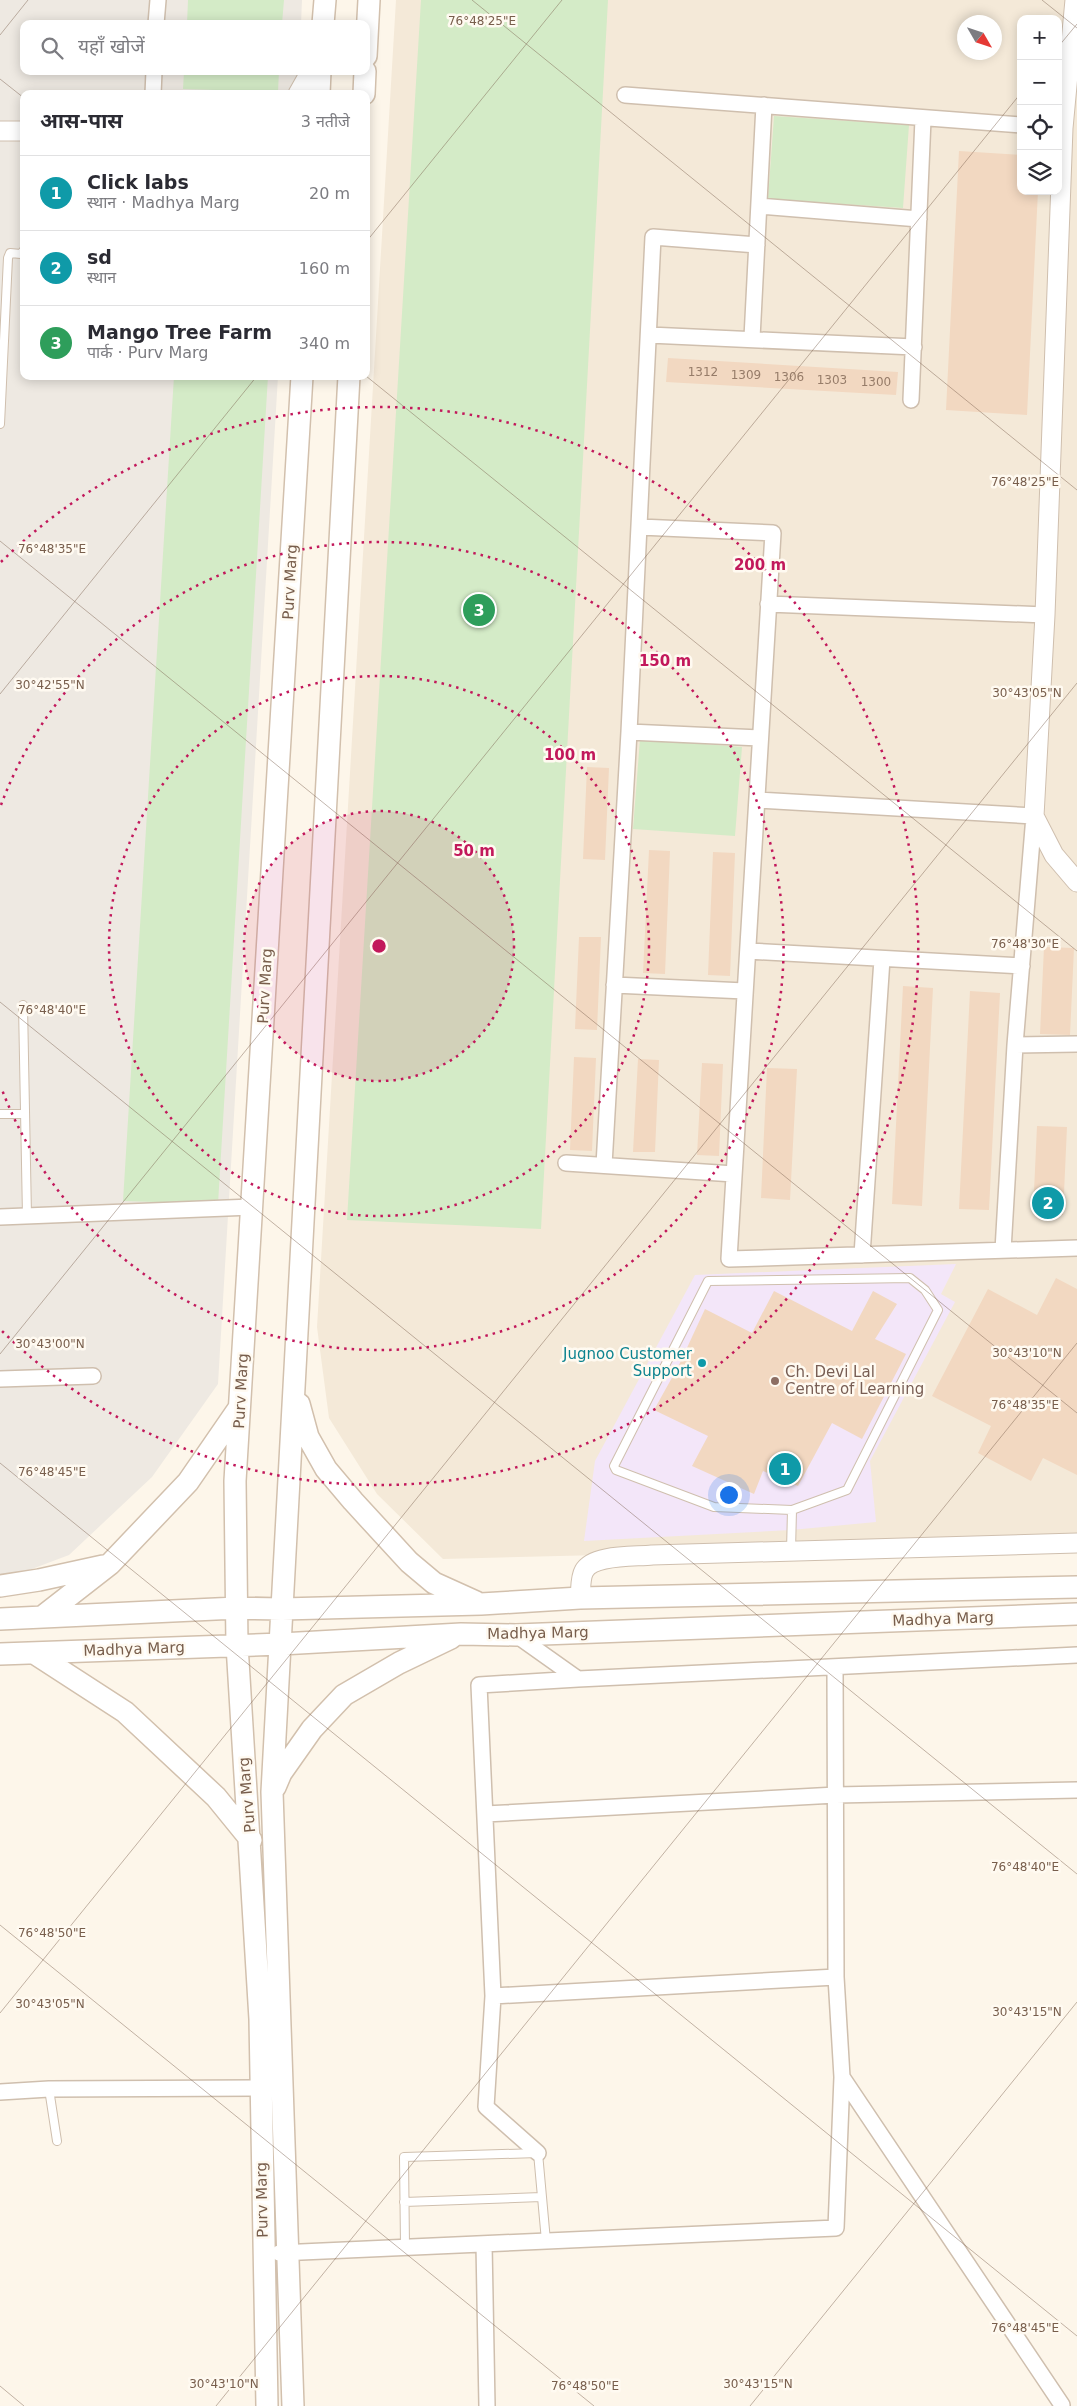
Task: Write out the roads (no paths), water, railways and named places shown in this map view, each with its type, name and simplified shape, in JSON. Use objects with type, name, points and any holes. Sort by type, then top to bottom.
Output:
[{"type":"main road","points":[[323,20],[325,0]]},
{"type":"main road","points":[[368,20],[369,0]]},
{"type":"main road","points":[[319,90],[320,75]]},
{"type":"main road","points":[[364,90],[365,75]]},
{"type":"main road","name":"Purv Marg","points":[[267,2406],[260,2018],[251,1840],[243,1760],[237,1645],[235,1481],[302,380]]},
{"type":"main road","name":"Purv Marg","points":[[293,2406],[272,1792],[349,380]]},
{"type":"main road","points":[[294,1384],[308,1437],[326,1469],[409,1562],[434,1583],[481,1604]]},
{"type":"main road","points":[[42,1617],[110,1564],[188,1482],[240,1407]]},
{"type":"main road","points":[[0,1586],[39,1580],[110,1564]]},
{"type":"main road","name":"Madhya Marg","points":[[0,1619],[237,1608],[282,1609],[481,1604],[580,1598],[1077,1587]]},
{"type":"main road","name":"Madhya Marg","points":[[0,1654],[281,1644],[461,1634],[516,1635],[1077,1614]]},
{"type":"main road","points":[[272,1792],[281,1773],[312,1729],[344,1695],[399,1663],[461,1634]]},
{"type":"main road","points":[[34,1653],[125,1712],[216,1797],[251,1840]]},
{"type":"street","points":[[156,20],[158,0]]},
{"type":"street","points":[[370,23],[379,0]]},
{"type":"street","points":[[1062,118],[1073,63],[1075,0]]},
{"type":"street","points":[[153,90],[154,75]]},
{"type":"street","points":[[300,90],[309,75]]},
{"type":"street","points":[[626,95],[1017,125]]},
{"type":"street","points":[[752,338],[764,105]]},
{"type":"street","points":[[911,400],[923,119]]},
{"type":"street","points":[[0,131],[20,131]]},
{"type":"street","points":[[1004,1250],[1014,1045],[1034,816],[1045,615],[1059,150]]},
{"type":"street","points":[[759,206],[919,218]]},
{"type":"street","points":[[604,1165],[640,527],[653,237],[757,245]]},
{"type":"street","points":[[649,335],[752,338],[914,347]]},
{"type":"street","points":[[640,527],[772,533],[729,1259],[1077,1248]]},
{"type":"street","points":[[768,604],[1045,615]]},
{"type":"street","points":[[629,732],[760,738]]},
{"type":"street","points":[[757,800],[1034,816]]},
{"type":"street","points":[[1034,816],[1054,855],[1068,874],[1077,882]]},
{"type":"street","points":[[748,951],[1022,966]]},
{"type":"street","points":[[862,1255],[882,959]]},
{"type":"street","points":[[614,984],[745,991]]},
{"type":"street","points":[[1014,1045],[1077,1044]]},
{"type":"street","points":[[566,1163],[734,1174]]},
{"type":"street","points":[[0,1217],[252,1207]]},
{"type":"street","points":[[0,1379],[93,1376]]},
{"type":"street","points":[[580,1598],[583,1572],[599,1559],[791,1551],[1077,1543]]},
{"type":"street","points":[[516,1635],[578,1679]]},
{"type":"street","points":[[538,2153],[486,2108],[494,1996],[479,1684],[1077,1655]]},
{"type":"street","points":[[263,2254],[836,2228],[842,2077],[836,1977],[835,1667]]},
{"type":"street","points":[[485,1814],[836,1795],[1077,1790]]},
{"type":"street","points":[[494,1996],[836,1977]]},
{"type":"street","points":[[842,2077],[1062,2405]]},
{"type":"street","points":[[0,2092],[49,2089],[282,2088]]},
{"type":"street","points":[[484,2244],[487,2406]]},
{"type":"lane","points":[[0,424],[8,258],[10,253],[20,254]]},
{"type":"lane","points":[[23,1005],[27,1216]]},
{"type":"lane","points":[[0,1114],[26,1114]]},
{"type":"lane","points":[[910,1278],[925,1290],[938,1310],[847,1490],[792,1510],[714,1507],[616,1470],[614,1466],[708,1281],[910,1278]]},
{"type":"lane","points":[[791,1551],[792,1510]]},
{"type":"lane","points":[[49,2089],[57,2142]]},
{"type":"lane","points":[[405,2247],[404,2157],[538,2153],[546,2241]]},
{"type":"lane","points":[[404,2202],[541,2197]]},
{"type":"place","name":"Mango Tree Farm","points":[[479,610]]},
{"type":"place","name":"sd","points":[[1048,1203]]},
{"type":"place","name":"Jugnoo Customer Support","points":[[702,1363]]},
{"type":"place","name":"Ch. Devi Lal Centre of Learning","points":[[775,1381]]},
{"type":"place","name":"Click labs","points":[[785,1469]]}]
